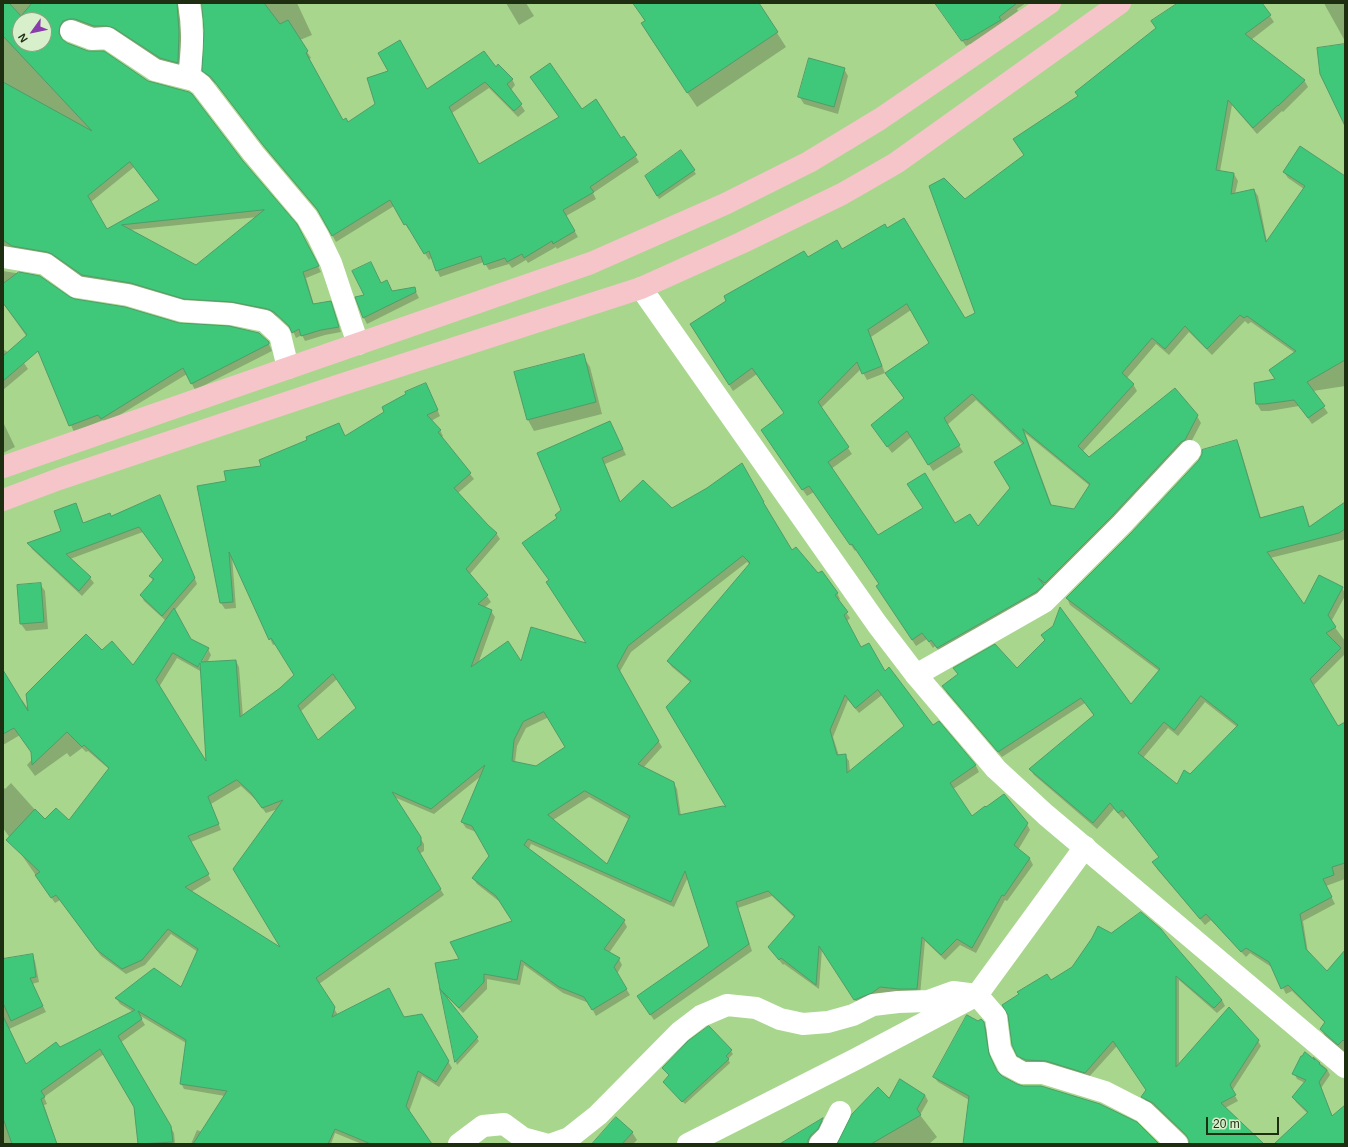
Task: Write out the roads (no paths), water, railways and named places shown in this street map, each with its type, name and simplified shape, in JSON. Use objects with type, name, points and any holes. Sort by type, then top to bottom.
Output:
[{"type":"main road","points":[[3,467],[592,263],[725,204],[809,162],[880,119],[1050,3]]},
{"type":"main road","points":[[3,500],[59,479],[337,386],[641,288],[741,243],[835,197],[896,163],[1120,3]]},
{"type":"street","points":[[189,3],[193,23],[193,49],[189,78]]},
{"type":"street","points":[[71,31],[92,39],[106,38],[155,70],[189,78],[201,85],[253,153],[307,217],[331,263],[358,344]]},
{"type":"street","points":[[3,257],[45,264],[77,287],[128,294],[182,311],[231,314],[265,321],[280,335],[288,368]]},
{"type":"street","points":[[641,288],[877,624],[916,675],[996,769],[1046,815],[1345,1068]]},
{"type":"street","points":[[916,675],[1044,602],[1122,524],[1190,451]]},
{"type":"street","points":[[688,1144],[977,995],[1084,847]]},
{"type":"street","points":[[552,1144],[569,1138],[598,1114],[680,1032],[701,1016],[727,1005],[756,1008],[780,1019],[803,1024],[828,1022],[853,1015],[873,1005],[928,1001],[953,992],[977,995],[996,1017],[1000,1049],[1008,1065],[1024,1073],[1043,1072],[1105,1092],[1144,1112],[1177,1144]]},
{"type":"street","points":[[820,1144],[828,1136],[840,1112]]},
{"type":"street","points":[[459,1144],[483,1126],[504,1124],[523,1138],[545,1144]]}]
